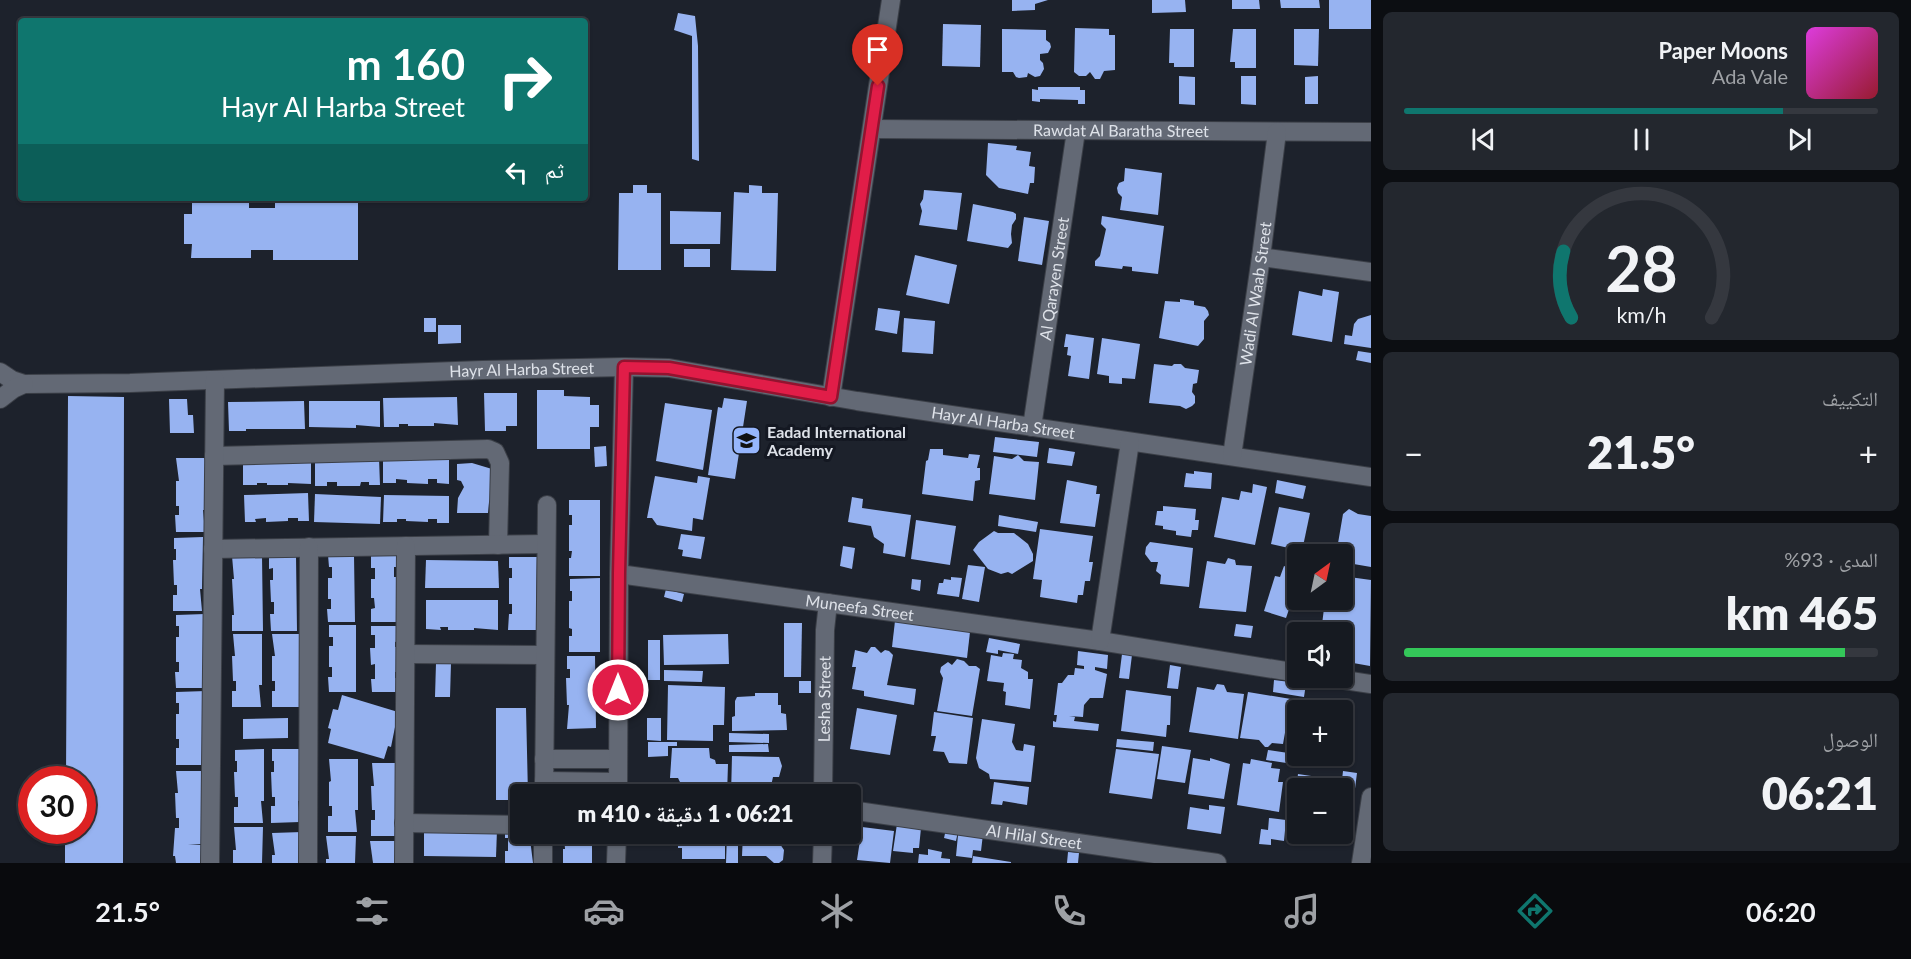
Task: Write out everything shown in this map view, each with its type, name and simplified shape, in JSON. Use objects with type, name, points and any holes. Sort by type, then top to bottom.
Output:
[{"type":"street","points":[[831,397],[891,0]]},
{"type":"street","name":"Rawdat Al Baratha Street","points":[[872,129],[1371,132]]},
{"type":"street","name":"Al Qarayen Street","points":[[1032,427],[1076,131]]},
{"type":"street","name":"Wadi Al Waab Street","points":[[1232,456],[1277,132]]},
{"type":"street","points":[[1261,257],[1371,272]]},
{"type":"street","points":[[618,784],[619,573],[624,367]]},
{"type":"street","name":"Hayr Al Harba Street","points":[[0,372],[24,384],[624,367],[669,368],[831,397],[1371,477]]},
{"type":"street","points":[[210,863],[215,380]]},
{"type":"street","points":[[0,399],[24,384]]},
{"type":"street","points":[[1100,641],[1130,442]]},
{"type":"street","points":[[214,456],[488,448],[495,452],[500,463],[498,545]]},
{"type":"street","points":[[544,784],[547,505]]},
{"type":"street","points":[[213,549],[546,544]]},
{"type":"street","points":[[404,863],[406,546]]},
{"type":"street","points":[[308,863],[309,548]]},
{"type":"street","name":"Muneefa Street","points":[[619,573],[1100,641],[1287,671]]},
{"type":"street","name":"Lesha Street","points":[[823,784],[825,630],[828,603]]},
{"type":"street","points":[[406,654],[545,655]]},
{"type":"street","points":[[1353,681],[1371,684]]},
{"type":"street","points":[[544,759],[618,759]]},
{"type":"street","points":[[1361,863],[1371,797]]},
{"type":"street","name":"Al Hilal Street","points":[[861,812],[1217,863]]},
{"type":"street","points":[[404,824],[510,825]]},
{"type":"street","points":[[543,844],[543,863]]},
{"type":"street","points":[[616,863],[617,844]]},
{"type":"street","points":[[822,863],[823,844]]},
{"type":"building","points":[[1012,0],[1048,0],[1035,4],[1035,10],[1012,11]]},
{"type":"building","points":[[1152,0],[1185,0],[1186,12],[1152,13]]},
{"type":"building","points":[[1232,0],[1259,0],[1260,9],[1232,9]]},
{"type":"building","points":[[1280,0],[1319,0],[1320,8],[1281,8]]},
{"type":"building","points":[[1329,0],[1371,0],[1371,29],[1329,29]]},
{"type":"building","points":[[678,13],[695,16],[698,46],[699,161],[692,159],[692,36],[674,30]]},
{"type":"building","points":[[943,24],[981,25],[980,67],[942,66]]},
{"type":"building","points":[[1075,28],[1109,29],[1109,35],[1115,35],[1115,70],[1104,71],[1100,79],[1095,79],[1090,72],[1086,76],[1079,76],[1074,72]]},
{"type":"building","points":[[1002,29],[1046,30],[1046,40],[1051,47],[1048,53],[1040,54],[1044,69],[1040,76],[1035,77],[1028,73],[1027,77],[1019,78],[1013,72],[1002,72]]},
{"type":"building","points":[[1170,29],[1194,29],[1194,67],[1174,67],[1174,63],[1169,63]]},
{"type":"building","points":[[1233,29],[1256,29],[1256,68],[1235,68],[1235,62],[1230,62]]},
{"type":"building","points":[[1294,29],[1319,29],[1318,66],[1294,65]]},
{"type":"building","points":[[1179,76],[1195,77],[1195,105],[1179,104]]},
{"type":"building","points":[[1241,76],[1256,76],[1256,105],[1241,104]]},
{"type":"building","points":[[1318,76],[1318,104],[1305,104],[1305,77]]},
{"type":"building","points":[[1038,87],[1080,87],[1080,90],[1085,90],[1085,104],[1078,104],[1078,100],[1040,99],[1040,102],[1032,101],[1032,89],[1038,90]]},
{"type":"building","points":[[988,143],[1017,146],[1016,150],[1031,152],[1029,166],[1035,167],[1034,183],[1030,183],[1028,194],[999,188],[986,175]]},
{"type":"building","points":[[1125,168],[1162,173],[1158,215],[1120,210],[1122,197],[1117,188],[1119,183],[1124,181]]},
{"type":"building","points":[[633,185],[647,185],[647,193],[661,193],[661,270],[618,270],[619,193],[633,193]]},
{"type":"building","points":[[749,185],[762,186],[762,193],[778,193],[776,271],[731,270],[734,192],[749,193]]},
{"type":"building","points":[[924,190],[962,193],[957,230],[919,225],[922,211],[920,204]]},
{"type":"building","points":[[192,202],[249,202],[249,208],[275,208],[275,203],[358,203],[358,260],[273,260],[273,250],[251,250],[251,258],[191,258],[192,244],[184,244],[184,214],[192,214]]},
{"type":"building","points":[[973,204],[1016,214],[1012,225],[1012,243],[1008,248],[967,241]]},
{"type":"building","points":[[670,211],[721,212],[720,244],[670,244]]},
{"type":"building","points":[[1102,216],[1164,226],[1158,274],[1132,271],[1132,267],[1123,266],[1122,269],[1095,266],[1095,261],[1100,256],[1106,229],[1101,224]]},
{"type":"building","points":[[1024,217],[1049,221],[1042,265],[1018,261]]},
{"type":"building","points":[[684,249],[710,249],[710,267],[684,267]]},
{"type":"building","points":[[915,255],[957,265],[949,304],[906,295]]},
{"type":"building","points":[[1323,289],[1339,292],[1332,342],[1292,335],[1299,291],[1322,296]]},
{"type":"building","points":[[1180,299],[1194,301],[1194,305],[1205,307],[1208,311],[1209,315],[1204,321],[1204,339],[1198,346],[1159,338],[1165,301],[1180,302]]},
{"type":"building","points":[[878,308],[900,311],[897,334],[875,330]]},
{"type":"building","points":[[1371,315],[1371,348],[1344,344],[1345,335],[1352,336],[1354,324],[1358,319]]},
{"type":"building","points":[[424,318],[436,318],[436,332],[424,332]]},
{"type":"building","points":[[904,318],[935,321],[933,354],[902,352]]},
{"type":"building","points":[[438,325],[461,325],[461,343],[438,344]]},
{"type":"building","points":[[1066,334],[1094,338],[1089,379],[1068,376],[1071,356],[1067,355],[1068,347],[1064,347]]},
{"type":"building","points":[[1102,338],[1140,344],[1135,379],[1122,378],[1122,384],[1109,383],[1109,376],[1097,374]]},
{"type":"building","points":[[1358,351],[1371,353],[1371,363],[1356,360]]},
{"type":"building","points":[[1154,364],[1172,366],[1181,364],[1185,368],[1199,370],[1197,383],[1193,384],[1192,392],[1195,396],[1195,403],[1192,406],[1186,409],[1180,406],[1149,403]]},
{"type":"building","points":[[537,390],[564,390],[564,396],[590,397],[590,405],[599,405],[599,427],[590,427],[590,449],[537,449]]},
{"type":"building","points":[[484,393],[517,393],[517,426],[506,426],[506,431],[485,431]]},
{"type":"building","points":[[68,396],[124,397],[123,863],[65,863],[65,844],[96,844],[96,766],[66,766]]},
{"type":"building","points":[[457,397],[458,425],[434,423],[434,426],[399,424],[399,427],[384,427],[383,398]]},
{"type":"building","points":[[724,398],[747,401],[735,479],[708,475],[718,407],[722,408]]},
{"type":"building","points":[[169,399],[187,399],[188,415],[193,415],[194,433],[170,433]]},
{"type":"building","points":[[304,401],[305,429],[229,431],[228,402]]},
{"type":"building","points":[[309,401],[380,401],[380,427],[356,425],[356,428],[309,427]]},
{"type":"building","points":[[665,403],[712,410],[703,470],[656,461]]},
{"type":"building","points":[[995,437],[1039,442],[1037,457],[993,452]]},
{"type":"building","points":[[606,446],[607,466],[595,467],[594,447]]},
{"type":"building","points":[[1049,448],[1075,452],[1072,466],[1047,463]]},
{"type":"building","points":[[930,449],[943,449],[943,455],[968,458],[969,454],[980,455],[977,468],[980,468],[980,480],[975,481],[973,501],[922,494],[926,461]]},
{"type":"building","points":[[1018,455],[1024,461],[1039,462],[1035,500],[989,494],[994,456],[1012,459]]},
{"type":"building","points":[[383,456],[437,460],[437,456],[449,457],[449,484],[437,483],[437,479],[428,479],[428,484],[407,483],[407,480],[396,479],[396,483],[383,483]]},
{"type":"building","points":[[176,458],[205,458],[205,510],[203,510],[205,532],[176,532],[175,515],[179,515],[179,506],[176,506],[176,481],[179,481]]},
{"type":"building","points":[[379,458],[380,485],[361,482],[360,486],[337,486],[337,482],[327,482],[327,486],[315,486],[315,460]]},
{"type":"building","points":[[288,459],[289,463],[303,463],[303,459],[311,459],[311,484],[243,485],[243,460]]},
{"type":"building","points":[[472,463],[492,469],[492,496],[488,513],[457,513],[458,498],[464,487],[461,481],[457,480],[457,464]]},
{"type":"building","points":[[1194,471],[1212,473],[1211,489],[1184,487],[1186,473],[1194,474]]},
{"type":"building","points":[[655,476],[697,483],[698,476],[710,478],[703,520],[693,518],[692,531],[657,525],[652,518],[647,518]]},
{"type":"building","points":[[1067,480],[1097,486],[1096,494],[1100,494],[1095,527],[1060,523]]},
{"type":"building","points":[[1277,480],[1306,486],[1303,499],[1275,493]]},
{"type":"building","points":[[1253,484],[1267,487],[1255,545],[1214,537],[1222,497],[1239,500],[1241,491],[1252,493]]},
{"type":"building","points":[[308,493],[309,521],[288,518],[288,521],[266,522],[266,518],[255,519],[256,522],[245,522],[244,495]]},
{"type":"building","points":[[315,494],[381,497],[380,524],[314,522]]},
{"type":"building","points":[[384,495],[449,496],[449,523],[437,523],[437,519],[428,519],[428,522],[397,519],[397,522],[383,522]]},
{"type":"building","points":[[852,497],[863,499],[862,508],[911,515],[905,557],[883,553],[884,544],[874,537],[871,526],[848,522]]},
{"type":"building","points":[[569,500],[600,500],[600,576],[569,576],[569,558],[571,558],[572,551],[569,551],[569,525],[572,525],[572,515],[569,515]]},
{"type":"building","points":[[1163,506],[1196,509],[1195,520],[1199,520],[1198,530],[1192,530],[1191,537],[1176,535],[1176,531],[1155,525],[1157,511],[1163,511]]},
{"type":"building","points":[[1279,507],[1310,513],[1303,544],[1287,544],[1287,548],[1271,544]]},
{"type":"building","points":[[1349,509],[1358,514],[1371,516],[1371,567],[1353,564],[1353,544],[1338,544],[1343,514]]},
{"type":"building","points":[[999,515],[1038,522],[1036,532],[998,526]]},
{"type":"building","points":[[916,520],[956,526],[950,565],[911,559]]},
{"type":"building","points":[[1040,529],[1093,536],[1089,562],[1093,562],[1090,581],[1085,581],[1083,595],[1078,595],[1077,603],[1040,597],[1042,580],[1033,579]]},
{"type":"building","points":[[994,531],[1014,533],[1028,544],[1033,554],[1033,561],[1012,574],[1008,572],[1001,574],[988,569],[973,550],[979,542]]},
{"type":"building","points":[[681,534],[705,537],[701,559],[682,556],[683,550],[678,549]]},
{"type":"building","points":[[203,537],[202,589],[200,589],[202,611],[173,611],[173,595],[177,595],[177,585],[174,585],[173,560],[176,560],[176,549],[174,549],[174,538]]},
{"type":"building","points":[[1150,542],[1193,548],[1189,587],[1160,584],[1161,575],[1156,571],[1158,562],[1151,562],[1145,554]]},
{"type":"building","points":[[843,546],[855,548],[852,569],[840,566]]},
{"type":"building","points":[[328,555],[354,555],[355,622],[328,622],[327,609],[331,609],[331,599],[328,599],[328,578],[332,578],[332,567],[329,567]]},
{"type":"building","points":[[371,555],[397,555],[398,567],[394,567],[394,577],[400,577],[400,603],[396,603],[396,608],[401,608],[401,622],[371,622],[371,609],[375,608],[374,598],[371,598],[371,579],[375,579],[375,568],[371,568]]},
{"type":"building","points":[[232,556],[262,556],[263,631],[232,631],[232,615],[234,615],[232,579],[234,579]]},
{"type":"building","points":[[269,556],[296,556],[297,631],[271,631],[270,614],[274,614],[274,602],[271,602],[270,580],[273,580],[273,568],[269,569]]},
{"type":"building","points":[[509,557],[537,557],[536,630],[508,630],[509,614],[512,614],[512,604],[509,604],[509,578],[512,578],[512,568],[509,568]]},
{"type":"building","points":[[1228,558],[1235,560],[1236,565],[1252,566],[1246,612],[1199,608],[1207,561],[1225,564]]},
{"type":"building","points":[[426,560],[498,561],[499,588],[425,588]]},
{"type":"building","points":[[968,565],[985,567],[979,602],[962,599]]},
{"type":"building","points":[[1284,566],[1287,567],[1289,610],[1286,618],[1264,611],[1275,576],[1280,577]]},
{"type":"building","points":[[951,577],[962,578],[959,597],[937,594],[939,583],[943,583],[944,579],[951,580]]},
{"type":"building","points":[[600,578],[600,652],[569,652],[569,636],[572,636],[572,629],[569,628],[569,601],[572,601],[570,579]]},
{"type":"building","points":[[1353,578],[1371,580],[1370,666],[1353,663],[1353,622],[1322,622],[1324,610],[1353,610]]},
{"type":"building","points":[[912,579],[921,580],[920,591],[911,589]]},
{"type":"building","points":[[666,589],[684,594],[682,602],[664,597]]},
{"type":"building","points":[[426,600],[498,600],[498,630],[474,628],[474,630],[448,630],[448,627],[440,627],[441,630],[426,629]]},
{"type":"building","points":[[205,614],[204,688],[176,688],[175,672],[179,672],[179,662],[176,662],[176,637],[179,637],[179,626],[176,626],[176,615]]},
{"type":"building","points":[[895,621],[970,632],[967,658],[892,647]]},
{"type":"building","points":[[784,623],[802,623],[801,677],[784,677]]},
{"type":"building","points":[[1236,624],[1253,626],[1251,638],[1234,636]]},
{"type":"building","points":[[329,625],[356,625],[356,692],[329,692],[328,677],[332,677],[332,667],[329,667],[329,646],[333,646],[333,637],[329,637]]},
{"type":"building","points":[[371,626],[399,626],[399,641],[395,642],[395,647],[400,647],[400,672],[395,672],[395,678],[400,678],[400,692],[372,692],[371,679],[375,679],[375,664],[371,665],[370,648],[375,648],[375,635],[371,635]]},
{"type":"building","points":[[233,634],[262,634],[262,685],[259,685],[261,707],[232,707],[232,691],[236,691],[236,681],[233,681],[232,656],[235,656]]},
{"type":"building","points":[[272,634],[301,634],[301,685],[299,685],[301,707],[272,707],[272,691],[275,691],[275,681],[272,681],[272,656],[275,656]]},
{"type":"building","points":[[728,634],[729,664],[664,665],[663,635]]},
{"type":"building","points":[[989,638],[1020,644],[1018,654],[998,650],[998,654],[986,652]]},
{"type":"building","points":[[648,640],[660,640],[660,680],[648,680]]},
{"type":"building","points":[[871,647],[875,647],[881,653],[885,650],[889,651],[893,655],[887,685],[916,689],[914,705],[864,696],[864,691],[852,689],[856,667],[852,667],[855,650],[867,653]]},
{"type":"building","points":[[1078,651],[1108,655],[1107,669],[1095,667],[1095,670],[1107,674],[1103,698],[1090,698],[1084,705],[1083,717],[1069,716],[1075,717],[1074,721],[1099,724],[1098,731],[1053,727],[1053,721],[1056,722],[1057,715],[1054,715],[1058,683],[1062,683],[1068,675],[1074,675],[1075,668],[1084,669],[1084,666],[1077,665]]},
{"type":"building","points":[[1003,653],[1014,654],[1013,659],[1022,660],[1021,668],[1028,672],[1028,679],[1033,679],[1030,709],[1005,705],[1004,683],[987,681],[991,655],[1002,657]]},
{"type":"building","points":[[1122,654],[1132,655],[1129,679],[1119,678]]},
{"type":"building","points":[[567,656],[595,656],[596,728],[567,729],[569,705],[567,705],[566,678],[570,678],[570,669],[567,669]]},
{"type":"building","points":[[957,659],[980,669],[972,716],[937,711],[943,678],[940,672],[941,667],[948,662],[952,665]]},
{"type":"building","points":[[436,663],[451,663],[450,697],[435,697]]},
{"type":"building","points":[[1170,665],[1181,667],[1178,689],[1167,688]]},
{"type":"building","points":[[664,670],[703,671],[702,682],[664,681]]},
{"type":"building","points":[[1274,680],[1287,682],[1287,688],[1305,688],[1304,697],[1273,692]]},
{"type":"building","points":[[799,681],[811,681],[811,693],[799,693]]},
{"type":"building","points":[[1217,684],[1224,685],[1227,692],[1244,694],[1238,739],[1189,732],[1197,687],[1214,690]]},
{"type":"building","points":[[668,685],[725,687],[724,725],[713,725],[713,741],[667,740]]},
{"type":"building","points":[[1126,690],[1171,696],[1170,725],[1167,725],[1166,737],[1121,731]]},
{"type":"building","points":[[206,691],[205,765],[176,765],[176,748],[179,748],[179,739],[176,739],[176,714],[179,714],[179,703],[176,703],[176,692]]},
{"type":"building","points":[[1248,692],[1291,699],[1287,700],[1287,722],[1283,744],[1272,743],[1265,747],[1259,740],[1240,738]]},
{"type":"building","points":[[755,693],[778,693],[778,705],[781,705],[781,713],[786,714],[787,730],[732,731],[732,717],[735,716],[737,697],[755,696]]},
{"type":"building","points":[[342,695],[398,712],[391,747],[388,746],[384,759],[328,743],[331,729],[328,728],[333,709],[338,710]]},
{"type":"building","points":[[496,708],[526,708],[528,784],[510,784],[510,800],[496,800]]},
{"type":"building","points":[[857,708],[897,715],[890,755],[850,749]]},
{"type":"building","points":[[934,712],[973,718],[967,764],[949,763],[944,752],[933,751],[936,736],[931,736]]},
{"type":"building","points":[[288,718],[288,738],[243,739],[243,719]]},
{"type":"building","points":[[647,718],[661,718],[661,741],[647,740]]},
{"type":"building","points":[[982,719],[1015,724],[1012,742],[1016,750],[1023,751],[1024,744],[1035,746],[1031,782],[990,779],[989,774],[979,768],[976,758]]},
{"type":"building","points":[[729,733],[769,734],[769,743],[729,742]]},
{"type":"building","points":[[1117,739],[1154,742],[1153,751],[1116,747]]},
{"type":"building","points":[[648,742],[677,742],[677,746],[668,746],[668,756],[648,757]]},
{"type":"building","points":[[768,744],[769,752],[729,752],[729,745]]},
{"type":"building","points":[[1162,746],[1191,750],[1185,783],[1157,779]]},
{"type":"building","points":[[672,748],[709,748],[710,758],[715,760],[716,764],[728,764],[727,784],[681,784],[678,778],[670,778]]},
{"type":"building","points":[[264,749],[264,801],[261,801],[263,823],[234,823],[234,807],[238,807],[238,797],[235,797],[234,772],[237,772],[237,761],[235,761],[235,750]]},
{"type":"building","points":[[272,749],[301,749],[301,801],[298,801],[300,822],[271,823],[271,806],[275,806],[275,797],[272,797],[271,772],[274,772],[274,761],[272,761]]},
{"type":"building","points":[[1116,749],[1159,754],[1152,799],[1109,793]]},
{"type":"building","points":[[1268,750],[1287,753],[1287,763],[1266,760]]},
{"type":"building","points":[[732,756],[779,757],[782,766],[779,777],[773,777],[771,784],[731,784]]},
{"type":"building","points":[[1193,758],[1210,761],[1210,758],[1230,764],[1224,799],[1188,794]]},
{"type":"building","points":[[329,759],[358,759],[358,810],[355,810],[357,832],[328,832],[328,816],[332,816],[332,806],[329,806],[329,782],[331,781]]},
{"type":"building","points":[[1251,759],[1272,763],[1271,768],[1280,769],[1278,782],[1283,782],[1279,812],[1237,805],[1243,763],[1250,764]]},
{"type":"building","points":[[372,763],[401,763],[400,836],[371,836],[371,820],[375,820],[375,810],[372,810],[371,786],[374,786]]},
{"type":"building","points":[[176,771],[205,771],[204,844],[188,844],[202,845],[201,863],[176,863],[175,856],[173,856],[175,828],[179,828],[179,818],[176,818],[175,793],[178,793]]},
{"type":"building","points":[[1343,771],[1357,773],[1353,804],[1353,778],[1342,778]]},
{"type":"building","points":[[1298,774],[1324,778],[1297,778]]},
{"type":"building","points":[[994,782],[1029,787],[1027,805],[1003,801],[1002,805],[991,804]]},
{"type":"building","points":[[1209,805],[1225,807],[1221,834],[1187,829],[1190,807],[1209,810]]},
{"type":"building","points":[[1269,818],[1286,820],[1284,841],[1271,839],[1271,845],[1259,844],[1261,829],[1268,830]]},
{"type":"building","points":[[897,824],[921,828],[919,848],[913,848],[913,853],[893,851]]},
{"type":"building","points":[[234,827],[263,827],[262,863],[233,863],[233,850],[236,850]]},
{"type":"building","points":[[862,827],[894,831],[890,863],[857,860]]},
{"type":"building","points":[[424,828],[497,830],[496,857],[424,856]]},
{"type":"building","points":[[505,828],[510,828],[510,844],[531,844],[533,863],[505,863],[508,838],[505,838]]},
{"type":"building","points":[[946,829],[958,831],[956,841],[944,838]]},
{"type":"building","points":[[302,832],[301,863],[272,863],[272,855],[275,855],[272,833]]},
{"type":"building","points":[[983,834],[981,851],[973,850],[972,858],[956,856],[958,835]]},
{"type":"building","points":[[326,836],[356,836],[355,863],[326,863],[326,859],[329,859]]},
{"type":"building","points":[[370,841],[399,841],[398,863],[373,863]]},
{"type":"building","points":[[565,844],[592,844],[592,863],[563,863],[563,849],[565,849]]},
{"type":"building","points":[[678,844],[725,844],[725,859],[682,859],[682,848],[678,848]]},
{"type":"building","points":[[727,844],[738,844],[738,863],[726,863]]},
{"type":"building","points":[[743,844],[780,844],[784,850],[783,860],[779,863],[774,863],[766,856],[742,856]]},
{"type":"building","points":[[928,849],[942,852],[941,858],[950,859],[950,863],[918,863],[919,854],[928,855]]},
{"type":"building","points":[[1068,852],[1079,853],[1078,863],[1067,863]]},
{"type":"building","points":[[973,856],[1011,862],[1011,863],[972,863]]},
{"type":"place","name":"Eadad International Academy","points":[[746,441]]},
{"type":"route","points":[[618,690],[624,367],[669,368],[831,397],[878,86]]}]
